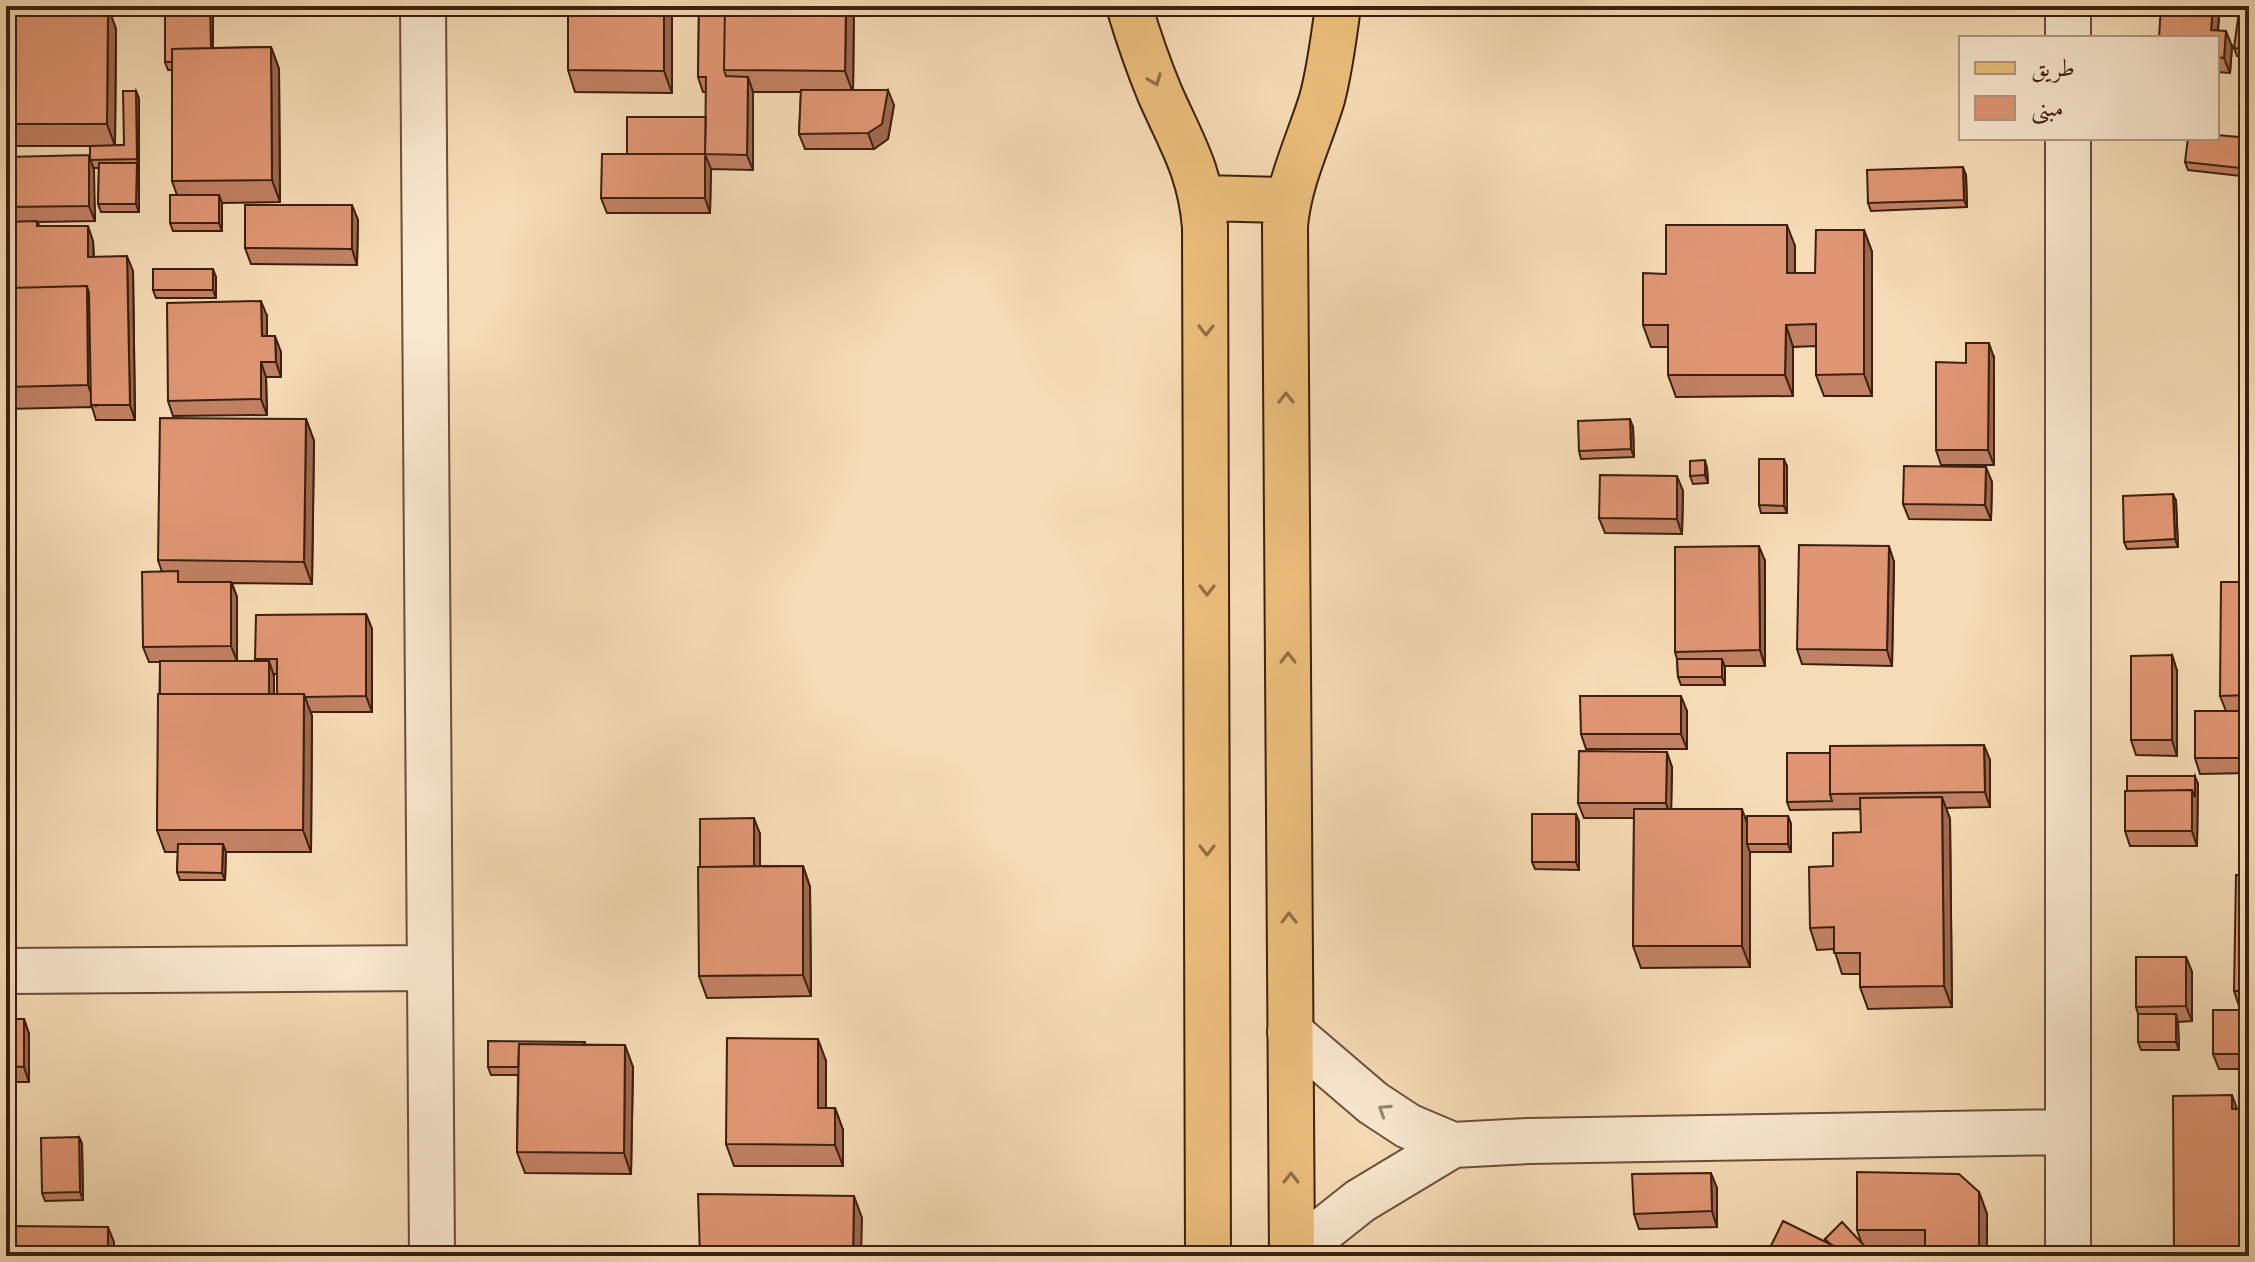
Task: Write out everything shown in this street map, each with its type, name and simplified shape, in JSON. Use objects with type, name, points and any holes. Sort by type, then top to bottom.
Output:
[{"type":"main road","points":[[1129,6],[1159,92],[1196,170],[1203,198],[1206,288],[1208,1256]]},
{"type":"main road","points":[[1292,1255],[1285,226],[1287,200],[1323,95],[1338,6]]},
{"type":"main road","points":[[1203,198],[1287,200]]},
{"type":"street","points":[[423,6],[432,1256]]},
{"type":"street","points":[[2068,6],[2068,36]]},
{"type":"street","points":[[2068,140],[2068,1256]]},
{"type":"street","points":[[6,971],[429,968]]},
{"type":"street","points":[[1290,1032],[1373,1103],[1408,1126],[1453,1145],[2067,1132]]},
{"type":"street","points":[[1292,1255],[1360,1201],[1453,1145]]},
{"type":"building","points":[[165,6],[210,6],[211,48],[172,49],[172,62],[165,62]]},
{"type":"building","points":[[568,6],[664,6],[664,71],[568,70]]},
{"type":"building","points":[[699,6],[725,6],[724,70],[726,76],[748,77],[747,155],[705,154],[706,77],[698,77]]},
{"type":"building","points":[[725,6],[846,6],[845,71],[724,70]]},
{"type":"building","points":[[2161,6],[2213,6],[2211,30],[2226,31],[2224,58],[2219,57],[2219,36],[2159,36]]},
{"type":"building","points":[[108,7],[107,124],[6,124],[6,8]]},
{"type":"building","points":[[2239,11],[2249,12],[2249,50],[2234,48]]},
{"type":"building","points":[[271,47],[272,180],[172,181],[172,49]]},
{"type":"building","points":[[801,90],[888,90],[882,124],[868,133],[799,134]]},
{"type":"building","points":[[123,91],[136,91],[137,159],[90,160],[90,146],[124,145]]},
{"type":"building","points":[[627,117],[706,117],[705,154],[627,154]]},
{"type":"building","points":[[2219,135],[2249,138],[2249,169],[2185,162],[2188,140],[2219,140]]},
{"type":"building","points":[[602,154],[705,154],[705,198],[601,198]]},
{"type":"building","points":[[89,155],[89,206],[6,207],[6,157]]},
{"type":"building","points":[[99,163],[137,163],[136,204],[98,204]]},
{"type":"building","points":[[1963,167],[1964,200],[1868,203],[1867,170]]},
{"type":"building","points":[[170,195],[219,195],[219,223],[170,223]]},
{"type":"building","points":[[245,205],[352,205],[352,249],[245,248]]},
{"type":"building","points":[[37,221],[37,226],[88,226],[88,257],[127,256],[130,405],[91,405],[87,286],[9,288],[9,310],[6,310],[6,222]]},
{"type":"building","points":[[1666,225],[1787,225],[1787,273],[1815,273],[1816,230],[1864,230],[1864,374],[1816,375],[1816,324],[1786,325],[1785,375],[1668,375],[1668,325],[1643,325],[1643,273],[1666,274]]},
{"type":"building","points":[[153,269],[213,269],[213,290],[153,290]]},
{"type":"building","points":[[87,286],[88,385],[6,387],[9,288]]},
{"type":"building","points":[[261,301],[262,336],[275,336],[276,362],[261,362],[261,399],[168,401],[167,303]]},
{"type":"building","points":[[1966,343],[1989,343],[1988,450],[1936,450],[1936,362],[1966,363]]},
{"type":"building","points":[[160,418],[306,419],[304,562],[158,560]]},
{"type":"building","points":[[1630,419],[1631,449],[1579,451],[1578,421]]},
{"type":"building","points":[[1759,459],[1784,459],[1784,506],[1759,505]]},
{"type":"building","points":[[1705,460],[1705,475],[1690,476],[1690,461]]},
{"type":"building","points":[[1904,466],[1986,467],[1985,505],[1903,504]]},
{"type":"building","points":[[1600,475],[1677,476],[1677,519],[1599,518]]},
{"type":"building","points":[[2173,494],[2175,539],[2124,542],[2123,496]]},
{"type":"building","points":[[1799,545],[1889,546],[1887,650],[1797,649]]},
{"type":"building","points":[[1759,546],[1760,650],[1675,652],[1675,547]]},
{"type":"building","points":[[178,571],[178,582],[231,582],[231,646],[143,647],[142,572]]},
{"type":"building","points":[[2221,582],[2249,582],[2249,695],[2220,696]]},
{"type":"building","points":[[366,614],[366,696],[277,694],[277,659],[255,659],[256,615]]},
{"type":"building","points":[[2172,655],[2172,740],[2131,740],[2131,656]]},
{"type":"building","points":[[1677,659],[1722,659],[1722,677],[1678,677]]},
{"type":"building","points":[[160,661],[269,661],[269,694],[160,694]]},
{"type":"building","points":[[158,694],[304,694],[303,830],[157,830]]},
{"type":"building","points":[[1580,696],[1681,696],[1681,734],[1581,734]]},
{"type":"building","points":[[2195,711],[2249,711],[2249,758],[2195,758]]},
{"type":"building","points":[[1984,745],[1985,792],[1830,794],[1830,746]]},
{"type":"building","points":[[1579,751],[1667,752],[1666,803],[1578,803]]},
{"type":"building","points":[[1787,753],[1830,753],[1832,801],[1787,802]]},
{"type":"building","points":[[2127,776],[2195,776],[2195,797],[2192,790],[2127,791]]},
{"type":"building","points":[[2192,790],[2192,831],[2125,831],[2125,791]]},
{"type":"building","points":[[1942,797],[1944,986],[1860,987],[1860,953],[1834,953],[1834,927],[1810,928],[1809,867],[1833,866],[1833,833],[1861,832],[1860,798]]},
{"type":"building","points":[[1634,809],[1742,809],[1742,946],[1633,946]]},
{"type":"building","points":[[1532,814],[1576,814],[1576,862],[1532,862]]},
{"type":"building","points":[[1747,816],[1788,816],[1788,844],[1747,844]]},
{"type":"building","points":[[754,818],[754,866],[700,867],[700,819]]},
{"type":"building","points":[[178,844],[223,844],[222,873],[177,872]]},
{"type":"building","points":[[803,866],[803,975],[699,976],[698,867]]},
{"type":"building","points":[[2236,875],[2249,875],[2249,991],[2234,991]]},
{"type":"building","points":[[2136,957],[2186,957],[2186,1006],[2136,1007]]},
{"type":"building","points":[[2213,1010],[2249,1010],[2249,1054],[2213,1054]]},
{"type":"building","points":[[2138,1014],[2176,1014],[2176,1042],[2138,1042]]},
{"type":"building","points":[[6,1019],[24,1019],[24,1067],[6,1066]]},
{"type":"building","points":[[727,1038],[818,1039],[818,1108],[835,1108],[835,1145],[726,1144]]},
{"type":"building","points":[[488,1041],[585,1042],[584,1045],[519,1044],[518,1067],[488,1067]]},
{"type":"building","points":[[519,1044],[625,1045],[624,1153],[517,1152]]},
{"type":"building","points":[[2232,1095],[2232,1109],[2249,1109],[2249,1256],[2174,1256],[2173,1096]]},
{"type":"building","points":[[79,1137],[80,1192],[42,1193],[41,1138]]},
{"type":"building","points":[[1857,1172],[1959,1174],[1979,1192],[1979,1256],[1925,1256],[1925,1230],[1857,1230]]},
{"type":"building","points":[[1711,1173],[1712,1211],[1634,1214],[1632,1174]]},
{"type":"building","points":[[698,1194],[854,1196],[853,1256],[700,1256]]},
{"type":"building","points":[[1783,1221],[1842,1250],[1839,1256],[1766,1256]]},
{"type":"building","points":[[1842,1222],[1872,1254],[1870,1256],[1844,1256],[1842,1250],[1825,1239]]},
{"type":"building","points":[[11,1226],[108,1227],[108,1256],[10,1256]]}]
